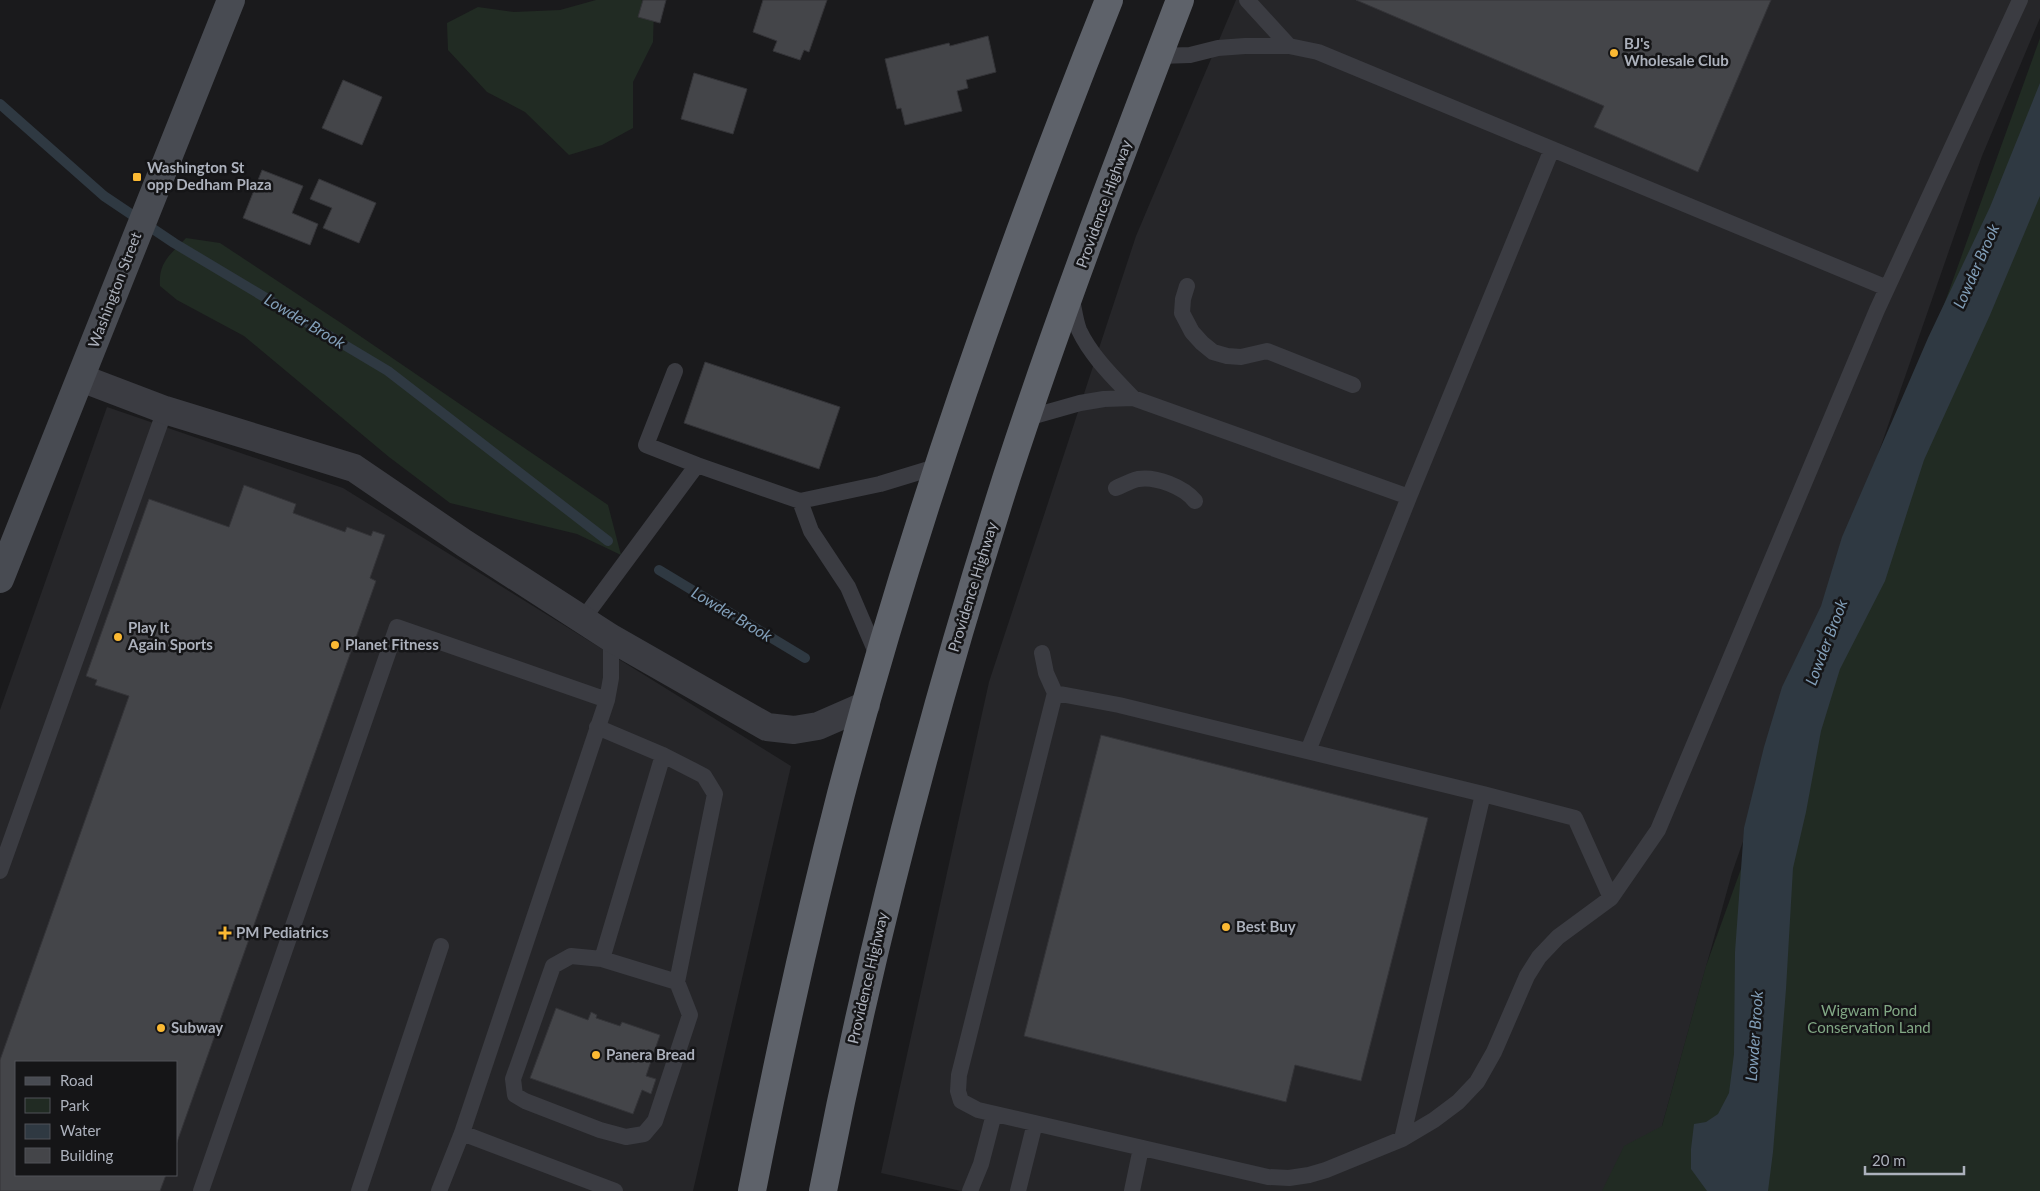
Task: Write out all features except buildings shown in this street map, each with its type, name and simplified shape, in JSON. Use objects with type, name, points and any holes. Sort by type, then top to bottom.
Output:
[{"type":"highway","points":[[752,1191],[794,988],[825,859],[879,660],[939,466],[1006,267],[1109,0]]},
{"type":"highway","name":"Providence Highway","points":[[823,1191],[871,964],[920,771],[970,596],[1027,418],[1180,0]]},
{"type":"main road","name":"Washington Street","points":[[0,579],[231,0]]},
{"type":"street","points":[[81,378],[165,410],[354,468],[464,543],[611,638],[767,727],[794,730],[818,726],[866,706]]},
{"type":"lane","points":[[1247,0],[1262,7],[1289,46]]},
{"type":"lane","points":[[1042,654],[1046,673],[1055,693],[959,1075],[958,1091],[961,1101],[978,1110],[994,1114],[1268,1177],[1289,1178],[1326,1170],[1402,1139],[1434,1120],[1458,1102],[1477,1082],[1508,1022],[1527,976],[1539,957],[1558,937],[1611,898],[1658,830],[1887,288],[2020,0]]},
{"type":"lane","points":[[1159,56],[1190,55],[1218,48],[1289,46],[1318,52],[1887,288]]},
{"type":"lane","points":[[1308,751],[1409,497],[1552,149]]},
{"type":"lane","points":[[1187,286],[1183,299],[1182,313],[1192,332],[1214,352],[1227,356],[1241,357],[1267,351],[1353,385]]},
{"type":"lane","points":[[1071,294],[1078,329],[1104,367],[1133,398]]},
{"type":"lane","points":[[675,371],[646,445],[697,465],[800,501],[880,484],[939,466]]},
{"type":"lane","points":[[1027,418],[1080,402],[1133,398],[1409,497]]},
{"type":"lane","points":[[0,871],[165,410]]},
{"type":"lane","points":[[583,619],[697,465]]},
{"type":"lane","points":[[1116,488],[1139,479],[1158,480],[1183,491],[1195,501]]},
{"type":"lane","points":[[800,501],[811,531],[848,586],[879,660]]},
{"type":"lane","points":[[201,1191],[397,627],[607,700]]},
{"type":"lane","points":[[440,1191],[462,1133],[607,700],[611,678],[611,638]]},
{"type":"lane","points":[[1055,693],[1119,705],[1575,818],[1611,898]]},
{"type":"lane","points":[[597,727],[664,755],[704,776],[715,794],[677,982],[690,1015],[655,1121],[644,1134],[626,1137],[600,1130],[525,1102],[515,1094],[513,1079],[553,966],[571,956],[602,958],[677,982]]},
{"type":"lane","points":[[602,958],[664,755]]},
{"type":"lane","points":[[1402,1139],[1483,794]]},
{"type":"lane","points":[[359,1191],[441,946]]},
{"type":"lane","points":[[970,1191],[981,1164],[994,1114]]},
{"type":"lane","points":[[1018,1191],[1034,1123]]},
{"type":"lane","points":[[462,1133],[615,1191]]},
{"type":"lane","points":[[1132,1191],[1141,1148]]},
{"type":"shaded area","points":[[1236,0],[2040,0],[2040,18],[1982,156],[1732,873],[1644,1191],[961,1191],[881,1173],[989,682],[1136,236]]},
{"type":"shaded area","points":[[107,407],[343,488],[791,766],[693,1191],[0,1191],[0,710]]},
{"type":"green space","points":[[596,0],[641,0],[654,7],[653,42],[633,82],[633,128],[602,145],[569,155],[525,112],[487,92],[448,50],[447,23],[478,7],[514,12],[560,10]]},
{"type":"green space","name":"Wigwam Pond Conservation Land","points":[[2040,38],[2040,1191],[1602,1191],[1624,1146],[1662,1126],[1706,966]]},
{"type":"green space","points":[[186,238],[220,243],[608,505],[621,555],[577,534],[450,503],[389,457],[244,336],[177,300],[160,286],[163,264]]},
{"type":"water","points":[[2040,83],[2040,196],[1990,315],[1924,460],[1885,581],[1840,669],[1821,731],[1806,812],[1793,868],[1786,989],[1773,1152],[1768,1191],[1707,1191],[1691,1169],[1694,1124],[1706,1122],[1718,1114],[1729,1093],[1734,1054],[1735,952],[1744,828],[1764,747],[1782,687],[1821,606],[1842,537],[1928,338],[1990,207]]},
{"type":"waterway","name":"Lowder Brook","points":[[0,104],[104,196],[174,243],[388,371],[608,541]]},
{"type":"waterway","name":"Lowder Brook","points":[[659,570],[805,658]]},
{"type":"place","name":"BJ's Wholesale Club","points":[[1614,53]]},
{"type":"place","name":"Washington St opp Dedham Plaza","points":[[137,177]]},
{"type":"place","name":"Play It Again Sports","points":[[118,637]]},
{"type":"place","name":"Planet Fitness","points":[[335,645]]},
{"type":"place","name":"Best Buy","points":[[1226,927]]},
{"type":"place","name":"PM Pediatrics","points":[[225,933]]},
{"type":"place","name":"Subway","points":[[161,1028]]},
{"type":"place","name":"Panera Bread","points":[[596,1055]]}]
